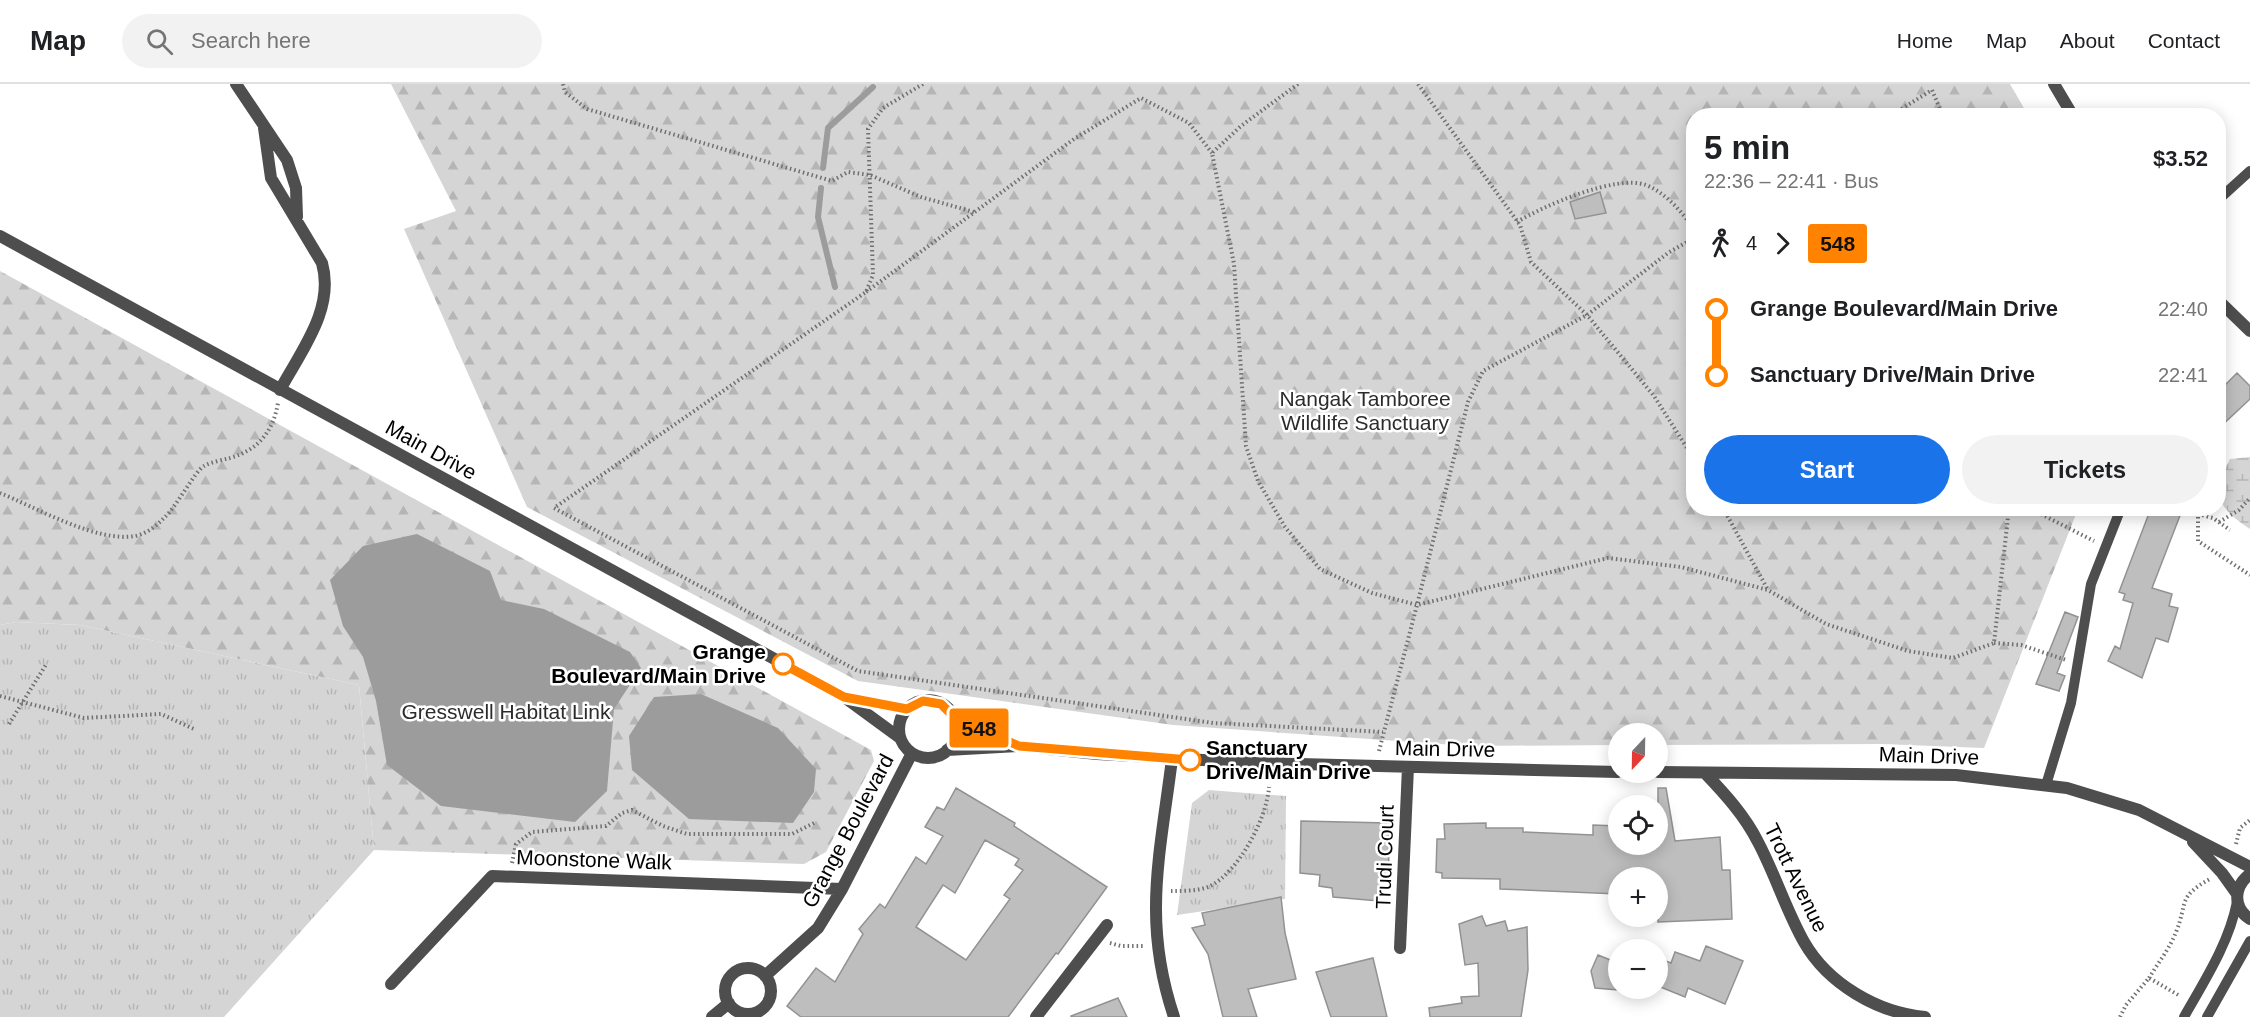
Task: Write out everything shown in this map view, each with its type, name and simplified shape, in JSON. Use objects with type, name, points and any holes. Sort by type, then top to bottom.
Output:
[{"type":"street","points":[[236,84],[248,98],[264,128],[290,167],[296,188],[297,218]]},
{"type":"street","points":[[2054,84],[2068,108]]},
{"type":"street","points":[[264,128],[271,178],[322,263],[326,292],[315,325],[280,390]]},
{"type":"street","name":"Main Drive","points":[[0,236],[844,697],[900,738]]},
{"type":"street","points":[[2226,308],[2250,331]]},
{"type":"street","name":"Main Drive","points":[[844,697],[907,709]]},
{"type":"street","points":[[923,701],[932,701],[949,709],[954,717],[956,735],[947,750],[930,758],[912,753],[900,738],[899,723],[907,709],[923,701]]},
{"type":"street","name":"Main Drive","points":[[954,717],[1019,746]]},
{"type":"street","name":"Main Drive","points":[[947,750],[1019,746],[1172,759],[1375,767],[1608,771]]},
{"type":"street","name":"Grange Boulevard","points":[[765,976],[818,928],[842,889],[912,753]]},
{"type":"street","points":[[1172,759],[1155,890],[1156,945],[1174,1017]]},
{"type":"street","name":"Trudi Court","points":[[1400,948],[1407,767]]},
{"type":"street","name":"Main Drive","points":[[1668,772],[1956,775],[2046,785],[2091,793],[2118,802],[2162,821],[2188,837],[2250,867]]},
{"type":"street","name":"Trott Avenue","points":[[1705,773],[1724,794],[1758,840],[1805,943],[1819,960],[1840,981],[1871,1003],[1892,1011],[1925,1017]]},
{"type":"street","name":"Main Drive","points":[[2188,837],[2222,873],[2237,898],[2240,910],[2250,919]]},
{"type":"street","points":[[2237,898],[2239,886],[2250,874]]},
{"type":"street","name":"Moonstone Walk","points":[[391,984],[492,876],[842,889]]},
{"type":"street","points":[[1036,1017],[1107,925]]},
{"type":"street","points":[[747,968],[755,969],[765,976],[771,990],[762,1009],[747,1013],[739,1012],[729,1003],[725,988],[733,973],[747,968]]},
{"type":"street","points":[[712,1017],[729,1003]]},
{"type":"street","points":[[762,1009],[772,1017]]},
{"type":"lane","points":[[2226,193],[2250,171]]},
{"type":"lane","points":[[2046,785],[2063,732],[2080,664],[2088,601],[2118,516]]},
{"type":"lane","points":[[2184,1017],[2226,941],[2233,925],[2237,898]]},
{"type":"lane","points":[[2207,1017],[2250,941]]},
{"type":"path","points":[[563,84],[565,92],[587,109],[832,181],[848,172],[870,175],[921,197],[974,212]]},
{"type":"path","points":[[866,292],[873,275],[868,129],[884,108],[923,84]]},
{"type":"path","points":[[1212,153],[1241,126],[1298,84]]},
{"type":"path","points":[[1418,84],[1517,222],[1531,262],[1587,315],[1654,396],[1686,446]]},
{"type":"path","points":[[1931,84],[1940,108]]},
{"type":"path","points":[[1903,108],[1932,90]]},
{"type":"path","points":[[1383,732],[1213,723],[858,671],[554,507],[866,292],[1074,139],[1141,98],[1189,123],[1212,153],[1234,264],[1246,446],[1258,481],[1285,527],[1320,569],[1372,592],[1417,605],[1608,558],[1681,567],[1768,590],[1826,624],[1908,651],[1953,658],[1994,643],[2021,645],[2080,664]]},
{"type":"path","points":[[1517,222],[1571,196],[1611,185],[1645,185],[1680,208],[1686,217]]},
{"type":"path","points":[[1375,767],[1468,402],[1484,371],[1587,315],[1668,253],[1686,243]]},
{"type":"path","points":[[0,493],[73,525],[125,537],[151,530],[184,495],[204,465],[246,454],[261,443],[275,417]]},
{"type":"path","points":[[2219,522],[2240,510],[2250,498]]},
{"type":"path","points":[[1727,516],[1768,590]]},
{"type":"path","points":[[1994,643],[2008,516]]},
{"type":"path","points":[[2045,516],[2106,547]]},
{"type":"path","points":[[2198,516],[2198,541],[2250,575]]},
{"type":"path","points":[[2208,516],[2230,530]]},
{"type":"path","points":[[9,724],[47,663]]},
{"type":"path","points":[[0,696],[84,718],[161,714],[194,729]]},
{"type":"path","points":[[1155,890],[1199,889],[1209,886],[1223,876],[1245,849],[1258,828],[1268,802],[1269,787]]},
{"type":"path","points":[[509,876],[516,844],[532,832],[606,826],[622,813],[632,810],[663,826],[687,834],[792,834],[814,822]]},
{"type":"path","points":[[2120,1017],[2126,1005],[2150,978],[2176,933],[2184,898],[2197,886],[2222,873]]},
{"type":"path","points":[[1099,936],[1121,946],[1156,945]]},
{"type":"path","points":[[2150,978],[2192,1004]]},
{"type":"green space","name":"Nangak Tamboree Wildlife Sanctuary","points":[[391,84],[2010,84],[2024,108],[1686,108],[1686,516],[2075,516],[1984,748],[1882,744],[1668,745],[1668,723],[1608,723],[1608,745],[1469,746],[1173,725],[858,681],[527,507],[404,229],[456,211]]},
{"type":"green space","name":"Gresswell Habitat Link","points":[[0,271],[871,750],[874,761],[826,852],[804,864],[374,850],[359,685],[80,625],[16,622],[0,625]]},
{"type":"green space","points":[[2250,457],[2250,529],[2226,509],[2226,467],[2230,459]]},
{"type":"green space","points":[[16,622],[80,625],[359,685],[374,850],[224,1017],[0,1017],[0,625]]},
{"type":"green space","points":[[1209,790],[1286,796],[1285,899],[1177,915],[1192,803]]},
{"type":"shaded area","points":[[417,534],[490,571],[501,600],[544,609],[630,652],[641,668],[614,709],[607,791],[575,822],[441,806],[387,765],[376,701],[363,657],[343,626],[330,580],[363,546]]},
{"type":"shaded area","points":[[701,694],[778,728],[816,769],[814,792],[793,823],[689,819],[632,770],[629,736],[654,697]]},
{"type":"building","points":[[1600,192],[1606,213],[1575,219],[1570,202]]},
{"type":"building","points":[[2237,373],[2250,386],[2250,399],[2226,422],[2226,384]]},
{"type":"building","points":[[2148,516],[2180,516],[2152,588],[2172,594],[2169,606],[2178,608],[2168,642],[2156,638],[2142,678],[2108,661],[2115,646],[2120,649],[2133,603],[2123,600],[2125,594],[2119,592]]},
{"type":"building","points":[[2065,612],[2078,617],[2057,673],[2065,676],[2059,691],[2036,684]]},
{"type":"building","points":[[956,788],[1015,823],[1014,826],[1107,887],[1008,1017],[801,1017],[787,1006],[816,968],[835,982],[863,934],[859,929],[880,904],[885,908],[916,857],[926,864],[943,836],[925,827],[937,807],[944,810]],"holes":[[[985,840],[1019,859],[1015,865],[1023,870],[1004,895],[1010,899],[966,960],[916,927],[943,885],[955,893]]]},
{"type":"building","points":[[1658,788],[1666,788],[1667,795],[1658,795]]},
{"type":"building","points":[[1668,800],[1675,841],[1720,837],[1722,870],[1730,870],[1732,919],[1668,922],[1668,867],[1608,867],[1608,894],[1500,889],[1500,879],[1442,878],[1442,873],[1436,872],[1437,839],[1445,839],[1444,824],[1486,823],[1486,828],[1523,828],[1523,832],[1593,835],[1593,825],[1608,826],[1608,855],[1668,855]]},
{"type":"building","points":[[1301,821],[1388,823],[1389,873],[1379,872],[1379,901],[1333,897],[1332,888],[1319,886],[1320,875],[1300,873]]},
{"type":"building","points":[[1281,897],[1285,933],[1296,979],[1248,989],[1257,1017],[1223,1017],[1208,954],[1192,928],[1205,925],[1202,913]]},
{"type":"building","points":[[1482,916],[1486,926],[1505,921],[1508,931],[1527,927],[1528,970],[1521,1017],[1430,1017],[1429,1008],[1462,1003],[1461,997],[1479,996],[1478,963],[1465,965],[1459,924]]},
{"type":"building","points":[[1706,946],[1743,961],[1725,1004],[1688,988],[1685,997],[1668,990],[1668,962],[1671,963],[1675,952],[1700,961]]},
{"type":"building","points":[[1598,955],[1608,959],[1608,989],[1595,988],[1591,971]]},
{"type":"building","points":[[1373,958],[1387,1017],[1331,1017],[1316,972]]},
{"type":"building","points":[[1118,998],[1127,1017],[1071,1017],[1071,1016]]},
{"type":"waterway","points":[[823,168],[828,128],[873,87]]},
{"type":"waterway","points":[[821,188],[818,217],[835,287]]},
{"type":"bus line","name":"548","points":[[783,664],[844,697],[907,709],[923,701],[941,704],[949,709],[954,717],[1019,746],[1190,760]]},
{"type":"place","name":"Grange Boulevard/Main Drive","points":[[783,664]]},
{"type":"place","name":"Sanctuary Drive/Main Drive","points":[[1190,760]]}]
